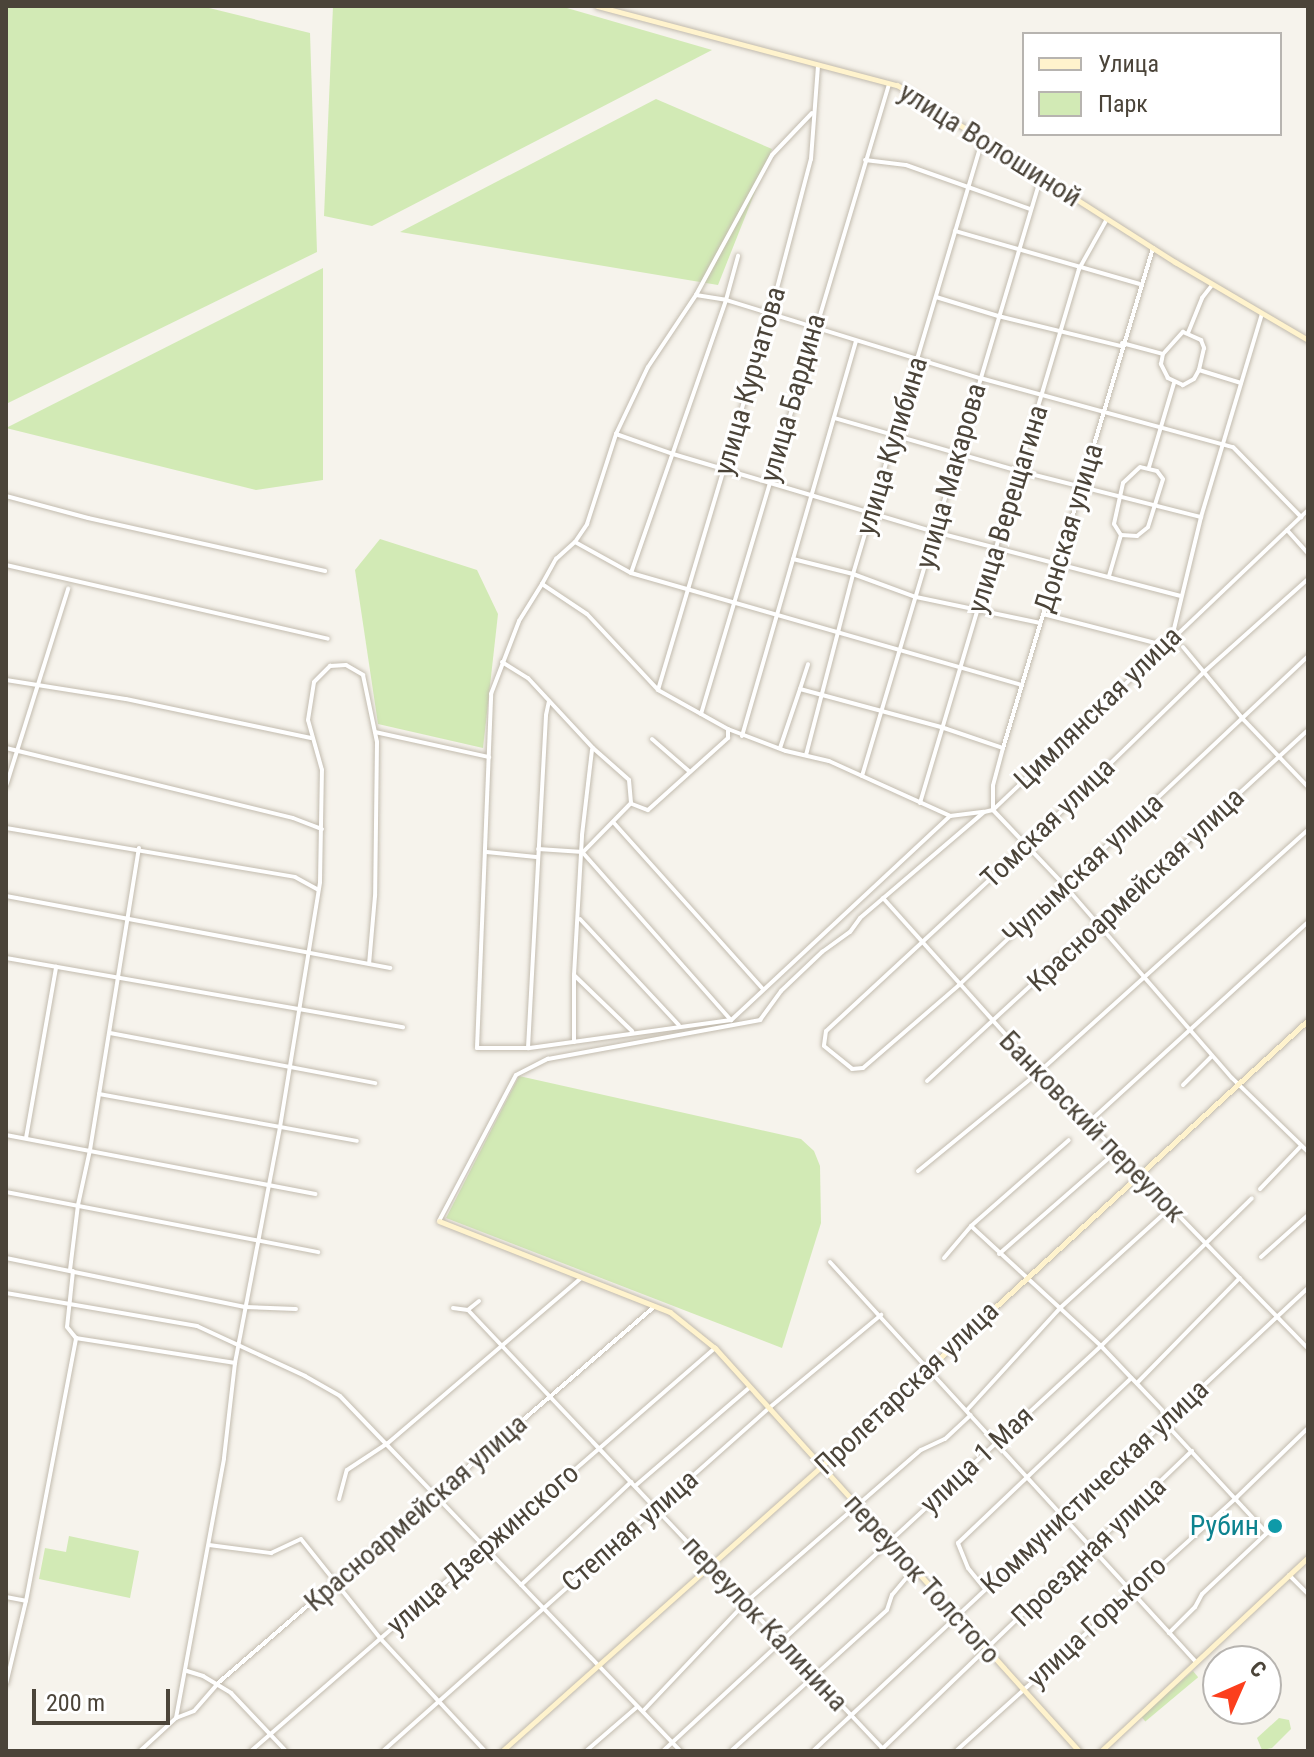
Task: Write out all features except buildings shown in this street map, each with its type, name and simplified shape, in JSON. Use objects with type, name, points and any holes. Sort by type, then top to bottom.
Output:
[{"type":"street","name":"улица Волошиной","points":[[597,6],[889,82],[1212,285],[1308,340]]},
{"type":"street","name":"улица Курчатова","points":[[658,690],[770,315],[811,159],[818,66]]},
{"type":"street","name":"улица Бардина","points":[[701,714],[889,82]]},
{"type":"street","points":[[814,111],[772,155],[696,295],[648,367],[616,434],[587,524],[575,542],[556,559],[519,621],[502,662],[491,694],[477,1048],[528,1048],[731,1020],[950,816]]},
{"type":"street","name":"улица Кулибина","points":[[806,755],[853,574],[983,139]]},
{"type":"street","points":[[865,160],[906,165],[1030,209]]},
{"type":"street","name":"улица Макарова","points":[[862,776],[1041,176]]},
{"type":"street","name":"улица Верещагина","points":[[920,803],[1079,269],[1107,219]]},
{"type":"street","points":[[955,231],[1140,284]]},
{"type":"street","name":"Донская улица","points":[[993,810],[993,786],[1003,748],[1121,344],[1153,248]]},
{"type":"street","points":[[631,573],[726,300],[738,256]]},
{"type":"street","points":[[1188,333],[1203,345],[1199,370],[1189,383],[1174,383],[1163,370],[1163,354],[1177,337],[1188,333],[1202,298],[1212,285]]},
{"type":"street","points":[[696,295],[726,300],[980,378],[1233,447],[1301,517]]},
{"type":"street","points":[[936,297],[998,316],[1163,354]]},
{"type":"street","points":[[1173,635],[1201,517],[1262,312]]},
{"type":"street","points":[[742,736],[856,341]]},
{"type":"street","points":[[1199,370],[1241,383]]},
{"type":"street","points":[[1149,467],[1174,383]]},
{"type":"street","points":[[834,418],[1019,471],[1201,517]]},
{"type":"street","points":[[616,434],[872,514],[1181,596]]},
{"type":"street","points":[[1109,576],[1121,535],[1114,524],[1119,496],[1130,474],[1140,467],[1149,467],[1163,479],[1148,527],[1137,536],[1121,535]]},
{"type":"street","points":[[6,496],[88,518],[325,571]]},
{"type":"street","name":"Цимлянская улица","points":[[439,1221],[509,1084],[525,1067],[548,1059],[760,1020],[781,991],[822,952],[850,932],[860,918],[984,812],[993,810],[1173,635],[1308,510]]},
{"type":"street","points":[[1287,530],[1308,553]]},
{"type":"street","points":[[575,542],[631,573],[1022,685]]},
{"type":"street","points":[[793,559],[853,574],[916,597],[1040,623]]},
{"type":"street","points":[[6,565],[328,639]]},
{"type":"street","name":"Томская улица","points":[[852,1069],[824,1046],[826,1031],[1026,846],[1204,672],[1308,579]]},
{"type":"street","points":[[542,584],[587,614],[658,690],[728,729],[742,736],[829,761],[950,816],[984,812]]},
{"type":"street","points":[[6,786],[68,589]]},
{"type":"street","points":[[1043,614],[1163,645]]},
{"type":"street","points":[[1183,647],[1243,719],[1308,787]]},
{"type":"street","name":"Чулымская улица","points":[[852,1069],[863,1068],[959,985],[1308,656]]},
{"type":"street","points":[[502,662],[528,678],[593,748],[629,780],[631,803],[583,852]]},
{"type":"street","points":[[780,748],[808,664]]},
{"type":"street","points":[[176,1718],[227,1444],[235,1363],[280,1127],[309,952],[318,890],[322,770],[308,720],[314,682],[330,666],[346,665],[363,675],[375,732],[375,896],[369,964]]},
{"type":"street","points":[[6,680],[126,699],[311,738]]},
{"type":"street","points":[[800,689],[941,727],[1003,748]]},
{"type":"street","points":[[528,1048],[537,857],[549,701]]},
{"type":"street","points":[[631,803],[648,810],[728,738],[728,729]]},
{"type":"street","name":"Красноармейская улица","points":[[927,1081],[1308,730]]},
{"type":"street","points":[[375,732],[490,757]]},
{"type":"street","points":[[652,739],[690,772]]},
{"type":"street","points":[[6,748],[293,818],[322,829]]},
{"type":"street","points":[[574,1042],[574,975],[586,788],[593,748]]},
{"type":"street","points":[[993,810],[1065,886],[1238,1085],[1308,1152]]},
{"type":"street","points":[[614,823],[762,988]]},
{"type":"street","points":[[6,828],[139,848],[295,877],[318,890]]},
{"type":"street","points":[[918,1171],[996,1104],[1039,1072],[1308,830]]},
{"type":"street","points":[[139,848],[110,1033],[78,1205],[67,1331],[76,1338],[235,1363]]},
{"type":"street","points":[[538,849],[583,852],[731,1020]]},
{"type":"street","points":[[486,852],[537,857]]},
{"type":"street","points":[[6,896],[390,968]]},
{"type":"street","name":"Банковский переулок","points":[[883,898],[1039,1072],[1308,1349]]},
{"type":"street","points":[[580,918],[679,1025]]},
{"type":"street","points":[[1089,1122],[1308,922]]},
{"type":"street","points":[[6,958],[403,1027]]},
{"type":"street","points":[[26,1139],[56,967]]},
{"type":"street","points":[[574,975],[633,1032]]},
{"type":"street","name":"Пролетарская улица","points":[[502,1751],[712,1566],[1308,1020]]},
{"type":"street","points":[[110,1033],[375,1083]]},
{"type":"street","points":[[1183,1085],[1212,1056]]},
{"type":"street","points":[[99,1094],[357,1141]]},
{"type":"street","points":[[6,1135],[315,1194]]},
{"type":"street","points":[[944,1258],[971,1226],[1069,1140]]},
{"type":"street","points":[[1260,1189],[1301,1146]]},
{"type":"street","points":[[1001,1252],[1116,1152]]},
{"type":"street","points":[[6,1192],[318,1252]]},
{"type":"street","name":"улица 1 Мая","points":[[663,1751],[1101,1346],[1252,1198]]},
{"type":"street","points":[[967,1410],[1060,1308],[1169,1208]]},
{"type":"street","points":[[1261,1257],[1308,1215]]},
{"type":"street","name":"переулок Толстого","points":[[439,1221],[670,1312],[715,1348],[1079,1751]]},
{"type":"street","points":[[971,1226],[1137,1383],[1162,1410],[1165,1423],[1237,1497],[1267,1533],[1202,1594],[1195,1607],[1169,1633]]},
{"type":"street","points":[[6,1258],[245,1307],[296,1309]]},
{"type":"street","points":[[830,1262],[1196,1662]]},
{"type":"street","points":[[339,1499],[347,1470],[388,1443],[583,1277]]},
{"type":"street","points":[[1137,1383],[1240,1278]]},
{"type":"street","name":"Коммунистическая улица","points":[[813,1751],[1308,1288]]},
{"type":"street","points":[[6,1293],[197,1326],[340,1396],[438,1494],[681,1751]]},
{"type":"street","points":[[453,1308],[468,1310],[479,1301]]},
{"type":"street","name":"Красноармейская улица","points":[[140,1751],[176,1718],[194,1711],[218,1683],[655,1306]]},
{"type":"street","name":"переулок Калинина","points":[[468,1310],[882,1750]]},
{"type":"street","name":"Степная улица","points":[[383,1751],[769,1408],[881,1315]]},
{"type":"street","points":[[6,1684],[26,1601],[76,1338]]},
{"type":"street","name":"улица Дзержинского","points":[[251,1751],[715,1348]]},
{"type":"street","points":[[985,1589],[968,1568],[958,1543],[1131,1378]]},
{"type":"street","points":[[521,1585],[633,1484],[750,1387]]},
{"type":"street","points":[[643,1711],[746,1602],[858,1508],[921,1450],[945,1439],[971,1415]]},
{"type":"street","name":"улица Горького","points":[[956,1751],[1130,1590],[1237,1497],[1308,1428]]},
{"type":"street","name":"Проездная улица","points":[[882,1750],[1192,1451]]},
{"type":"street","points":[[208,1544],[271,1553],[301,1539],[380,1638],[485,1751]]},
{"type":"street","points":[[1101,1751],[1308,1557]]},
{"type":"street","points":[[731,1751],[887,1610],[892,1595],[913,1570]]},
{"type":"street","points":[[1289,1575],[1308,1594]]},
{"type":"street","points":[[6,1597],[26,1601]]},
{"type":"street","points":[[186,1671],[218,1683],[286,1751]]},
{"type":"street","points":[[586,1751],[637,1707]]},
{"type":"green space","points":[[6,6],[201,6],[310,33],[317,252],[6,404]]},
{"type":"green space","points":[[333,6],[560,6],[712,50],[372,226],[324,216]]},
{"type":"green space","points":[[656,99],[772,149],[718,285],[400,232]]},
{"type":"green space","points":[[323,268],[323,480],[256,490],[6,428]]},
{"type":"green space","points":[[380,539],[477,570],[498,614],[483,748],[378,724],[355,570]]},
{"type":"green space","points":[[519,1076],[801,1139],[814,1151],[820,1166],[821,1223],[782,1348],[446,1218]]},
{"type":"green space","points":[[69,1536],[139,1551],[130,1598],[39,1579],[45,1548],[66,1552]]},
{"type":"green space","points":[[1193,1671],[1198,1677],[1145,1721],[1140,1715]]},
{"type":"green space","points":[[1282,1719],[1289,1720],[1291,1729],[1272,1748],[1262,1750],[1257,1738],[1271,1725],[1282,1725]]},
{"type":"place","name":"Рубин","points":[[1275,1526]]}]
